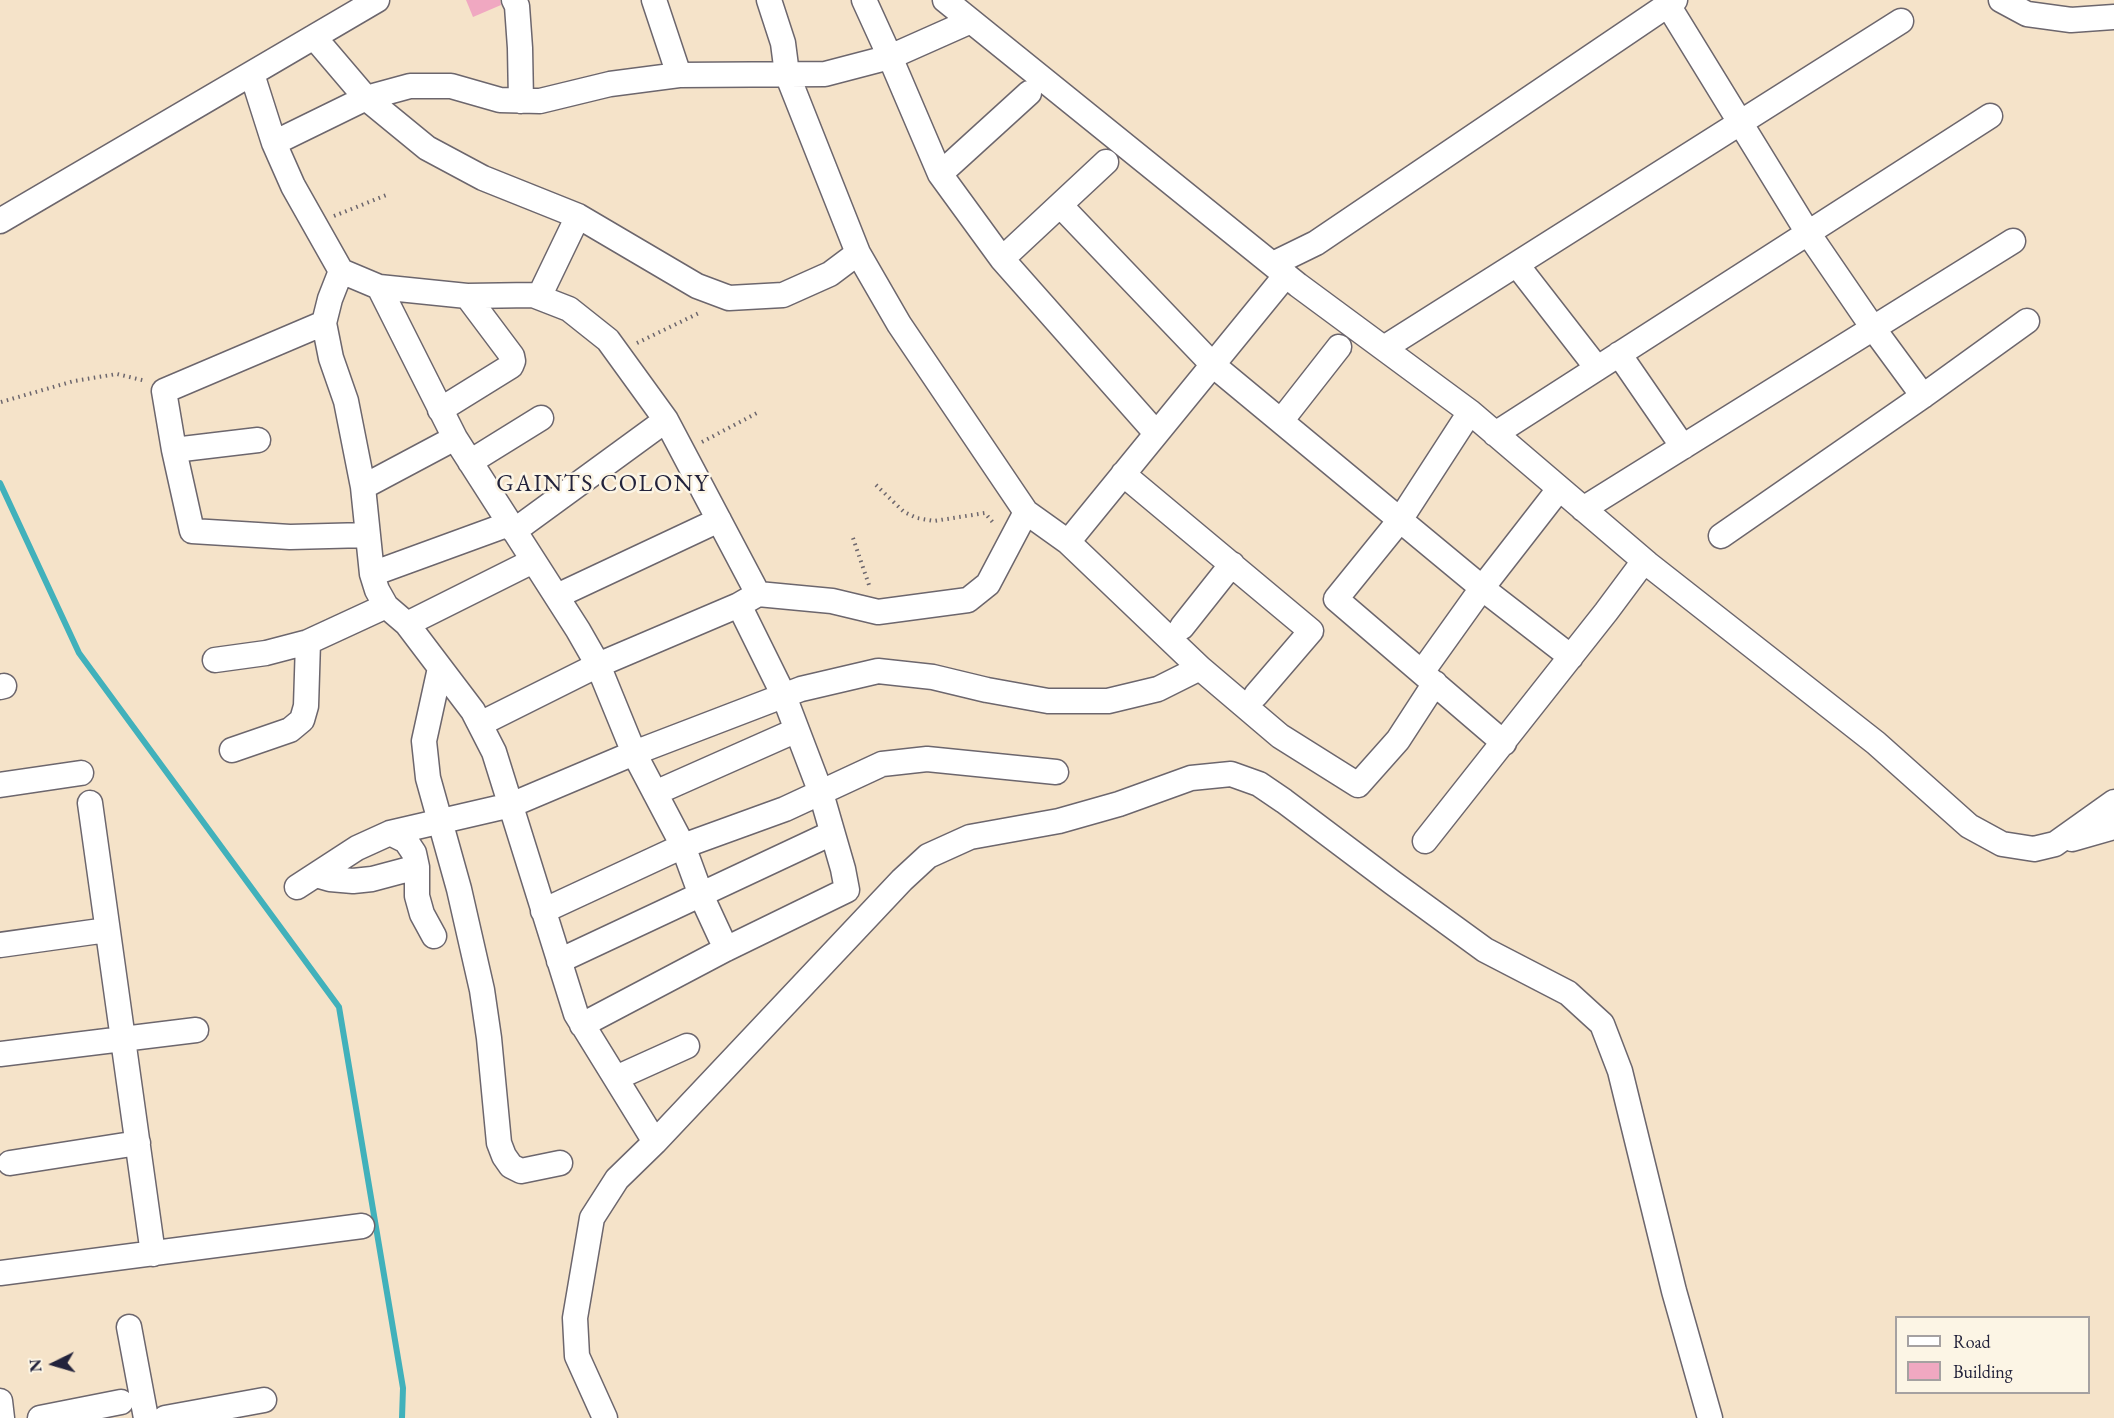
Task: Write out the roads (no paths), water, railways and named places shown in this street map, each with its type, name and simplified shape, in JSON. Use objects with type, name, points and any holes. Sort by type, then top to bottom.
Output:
[{"type":"street","points":[[0,221],[377,0]]},
{"type":"street","points":[[514,0],[517,6],[520,48],[520,100]]},
{"type":"street","points":[[654,0],[679,75]]},
{"type":"street","points":[[769,0],[783,43],[786,74],[858,253],[898,324],[1026,512],[1068,542],[1200,668],[1280,736],[1358,785],[1398,740],[1428,678],[1482,588],[1559,489]]},
{"type":"street","points":[[864,0],[940,174],[1002,259],[1156,434]]},
{"type":"street","points":[[945,0],[1279,270],[1470,412],[1644,561],[1876,743],[1969,826],[2002,844],[2034,849],[2114,827]]},
{"type":"street","points":[[2001,0],[2027,14],[2071,20],[2114,17]]},
{"type":"street","points":[[1068,542],[1213,365],[1279,270],[1672,2],[1741,123],[1808,233],[1923,396]]},
{"type":"street","points":[[274,143],[366,98],[410,86],[451,86],[500,100],[540,101],[610,84],[679,75],[825,74],[890,57],[971,21]]},
{"type":"street","points":[[1384,348],[1901,21]]},
{"type":"street","points":[[314,37],[366,98],[427,148],[483,178],[578,216],[698,286],[729,298],[783,295],[830,274],[858,253]]},
{"type":"street","points":[[252,74],[274,143],[293,186],[341,272],[379,287],[466,296],[533,295],[569,309],[608,340],[666,420],[719,520],[821,793],[847,890],[726,949],[582,1025]]},
{"type":"street","points":[[940,174],[1029,93]]},
{"type":"street","points":[[1495,434],[1990,116]]},
{"type":"street","points":[[1002,259],[1106,162]]},
{"type":"street","points":[[1060,206],[1213,365],[1482,588],[1571,657]]},
{"type":"street","points":[[539,297],[578,216]]},
{"type":"street","points":[[1583,509],[2013,241]]},
{"type":"street","points":[[1517,265],[1597,368]]},
{"type":"street","points":[[341,272],[330,299],[324,323],[331,358],[346,401],[363,488],[372,574],[377,590],[386,606],[407,624],[473,711],[480,724],[494,752],[576,1014],[655,1142]]},
{"type":"street","points":[[379,287],[455,438],[557,596],[597,665],[634,753],[683,846],[701,895],[726,949]]},
{"type":"street","points":[[440,410],[511,366],[513,361],[512,356],[466,296]]},
{"type":"street","points":[[1721,536],[2027,321]]},
{"type":"street","points":[[324,323],[164,391],[174,450],[192,531],[290,537],[367,535]]},
{"type":"street","points":[[1281,421],[1339,347]]},
{"type":"street","points":[[1619,354],[1683,447]]},
{"type":"street","points":[[1470,412],[1400,520],[1336,599],[1504,742]]},
{"type":"street","points":[[470,462],[541,418]]},
{"type":"street","points":[[372,574],[512,528],[666,420]]},
{"type":"street","points":[[363,488],[455,438]]},
{"type":"street","points":[[174,450],[258,440]]},
{"type":"street","points":[[1123,474],[1311,631],[1256,694]]},
{"type":"street","points":[[480,724],[597,665],[748,600],[832,601],[878,612],[968,600],[988,584],[1026,512]]},
{"type":"street","points":[[557,596],[719,520]]},
{"type":"street","points":[[407,624],[533,561]]},
{"type":"street","points":[[1425,841],[1644,561]]},
{"type":"street","points":[[1182,627],[1232,564]]},
{"type":"street","points":[[215,660],[266,653],[308,642],[386,606]]},
{"type":"street","points":[[232,750],[290,730],[302,720],[306,706],[308,642]]},
{"type":"street","points":[[440,668],[424,741],[428,778],[459,889],[482,990],[499,1143],[511,1166],[521,1171],[560,1163]]},
{"type":"street","points":[[417,867],[372,879],[306,881],[357,848],[390,833],[511,805],[634,753],[801,689],[878,671],[933,677],[1048,701],[1108,701],[1158,688],[1200,668]]},
{"type":"street","points":[[655,793],[797,730]]},
{"type":"street","points":[[543,911],[683,846],[784,809],[882,764],[927,759],[1056,772]]},
{"type":"street","points":[[0,784],[81,773]]},
{"type":"street","points":[[605,1418],[577,1356],[575,1318],[592,1218],[617,1179],[655,1142],[902,880],[928,856],[970,837],[1059,821],[1119,804],[1191,777],[1231,774],[1258,784],[1284,801],[1485,950],[1568,993],[1602,1024],[1620,1071],[1674,1291],[1710,1418]]},
{"type":"street","points":[[2055,844],[2114,802]]},
{"type":"street","points":[[90,803],[153,1254]]},
{"type":"street","points":[[559,961],[832,832]]},
{"type":"street","points":[[390,833],[406,841],[414,853],[417,867],[417,896],[422,915],[434,936]]},
{"type":"street","points":[[0,945],[108,930]]},
{"type":"street","points":[[0,1054],[196,1030]]},
{"type":"street","points":[[616,1078],[687,1046]]},
{"type":"street","points":[[10,1163],[138,1143]]},
{"type":"street","points":[[0,1274],[362,1226]]},
{"type":"street","points":[[129,1327],[146,1418]]},
{"type":"street","points":[[165,1418],[264,1400]]},
{"type":"street","points":[[0,1401],[2,1418]]},
{"type":"street","points":[[40,1418],[121,1402]]},
{"type":"waterway","points":[[0,483],[79,653],[339,1007],[403,1388],[402,1418]]},
{"type":"district","name":"GAINTS COLONY","points":[[603,484]]}]
